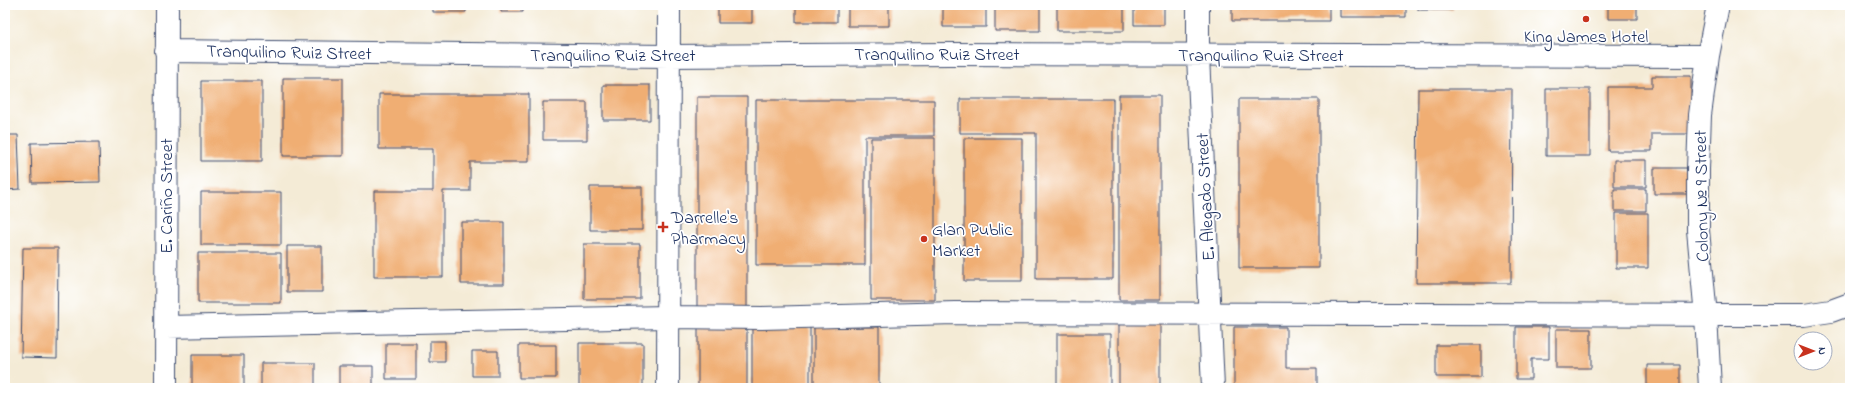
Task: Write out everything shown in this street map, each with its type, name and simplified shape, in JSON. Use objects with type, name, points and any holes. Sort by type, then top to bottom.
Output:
[{"type":"street","name":"E. Cariño Street","points":[[166,388],[167,5]]},
{"type":"street","points":[[668,388],[670,5]]},
{"type":"street","name":"E. Alegado Street","points":[[1198,5],[1198,55],[1211,314],[1213,388]]},
{"type":"street","name":"Colony № 9 Street","points":[[1710,388],[1706,316],[1698,230],[1698,177],[1700,115],[1708,56],[1718,5]]},
{"type":"street","name":"Tranquilino Ruiz Street","points":[[166,51],[669,56],[1708,56]]},
{"type":"street","points":[[166,327],[668,317],[762,318],[955,313],[1706,316],[1804,315],[1832,311],[1850,304]]},
{"type":"building","points":[[433,5],[466,5],[466,12],[433,12]]},
{"type":"building","points":[[501,5],[523,5],[523,12],[501,12]]},
{"type":"building","points":[[718,5],[752,5],[752,23],[718,23]]},
{"type":"building","points":[[796,5],[837,5],[837,22],[796,22]]},
{"type":"building","points":[[848,5],[889,5],[889,26],[848,26]]},
{"type":"building","points":[[943,5],[986,5],[986,27],[943,27]]},
{"type":"building","points":[[995,5],[1040,5],[1040,31],[995,31]]},
{"type":"building","points":[[1057,5],[1124,5],[1124,31],[1057,31]]},
{"type":"building","points":[[1134,5],[1164,5],[1164,25],[1134,25]]},
{"type":"building","points":[[1232,5],[1329,5],[1329,21],[1232,21]]},
{"type":"building","points":[[1340,5],[1406,5],[1406,17],[1340,17]]},
{"type":"building","points":[[1418,5],[1453,5],[1453,10],[1418,10]]},
{"type":"building","points":[[1608,5],[1637,5],[1637,19],[1608,19]]},
{"type":"building","points":[[1652,76],[1691,76],[1691,134],[1652,134],[1652,151],[1608,151],[1608,87],[1652,87]]},
{"type":"building","points":[[283,78],[343,78],[343,156],[283,156]]},
{"type":"building","points":[[201,81],[262,81],[262,161],[201,161]]},
{"type":"building","points":[[603,85],[650,85],[650,120],[603,120]]},
{"type":"building","points":[[1418,89],[1512,89],[1511,283],[1416,283]]},
{"type":"building","points":[[1546,89],[1590,89],[1590,156],[1546,156]]},
{"type":"building","points":[[379,94],[529,94],[529,162],[470,162],[470,191],[443,191],[443,277],[374,277],[374,191],[433,191],[433,149],[379,149]]},
{"type":"building","points":[[1119,95],[1160,95],[1160,300],[1119,300]]},
{"type":"building","points":[[697,97],[747,97],[747,311],[697,311]]},
{"type":"building","points":[[960,99],[1113,99],[1113,279],[1036,279],[1036,133],[960,133]]},
{"type":"building","points":[[1239,99],[1319,99],[1319,268],[1239,268]]},
{"type":"building","points":[[756,100],[934,100],[934,136],[865,136],[865,265],[756,265]]},
{"type":"building","points":[[543,102],[587,102],[587,140],[543,140]]},
{"type":"building","points":[[5,135],[18,135],[20,189],[5,190]]},
{"type":"building","points":[[871,138],[935,138],[935,300],[871,300]]},
{"type":"building","points":[[964,138],[1022,138],[1022,281],[964,281]]},
{"type":"building","points":[[99,142],[100,182],[32,183],[31,143]]},
{"type":"building","points":[[1614,160],[1646,160],[1646,187],[1614,187]]},
{"type":"building","points":[[1654,168],[1689,168],[1689,194],[1654,194]]},
{"type":"building","points":[[590,187],[642,187],[642,230],[590,230]]},
{"type":"building","points":[[1614,189],[1646,189],[1646,211],[1614,211]]},
{"type":"building","points":[[201,192],[281,192],[281,245],[201,245]]},
{"type":"building","points":[[1616,213],[1648,213],[1648,268],[1616,268]]},
{"type":"building","points":[[461,222],[504,222],[504,284],[461,284]]},
{"type":"building","points":[[584,244],[640,244],[640,299],[584,299]]},
{"type":"building","points":[[287,246],[322,246],[322,292],[287,292]]},
{"type":"building","points":[[23,248],[58,248],[57,358],[21,357]]},
{"type":"building","points":[[198,253],[281,253],[281,303],[198,303]]},
{"type":"building","points":[[1119,319],[1160,319],[1160,388],[1119,388]]},
{"type":"building","points":[[698,324],[747,324],[747,388],[698,388]]},
{"type":"building","points":[[752,327],[810,327],[810,388],[752,388]]},
{"type":"building","points":[[814,327],[879,327],[879,388],[814,388]]},
{"type":"building","points":[[1234,327],[1286,327],[1286,368],[1317,368],[1317,388],[1234,388]]},
{"type":"building","points":[[1516,327],[1549,327],[1549,359],[1531,359],[1531,379],[1516,379]]},
{"type":"building","points":[[1556,329],[1591,329],[1591,368],[1556,368]]},
{"type":"building","points":[[1057,334],[1110,334],[1110,388],[1057,388]]},
{"type":"building","points":[[430,341],[445,341],[445,362],[430,362]]},
{"type":"building","points":[[386,343],[416,343],[416,379],[386,379]]},
{"type":"building","points":[[579,343],[643,343],[643,388],[579,388]]},
{"type":"building","points":[[519,345],[556,345],[556,378],[519,378]]},
{"type":"building","points":[[1436,345],[1481,345],[1481,377],[1436,377]]},
{"type":"building","points":[[472,351],[498,351],[498,376],[472,376]]},
{"type":"building","points":[[192,355],[244,355],[244,388],[192,388]]},
{"type":"building","points":[[261,363],[315,363],[315,388],[261,388]]},
{"type":"building","points":[[1647,365],[1680,365],[1680,388],[1647,388]]},
{"type":"building","points":[[339,366],[373,366],[373,388],[339,388]]},
{"type":"place","name":"King James Hotel","points":[[1586,19]]},
{"type":"place","name":"Darrelle's Pharmacy","points":[[663,227]]},
{"type":"place","name":"Glan Public Market","points":[[924,239]]}]
